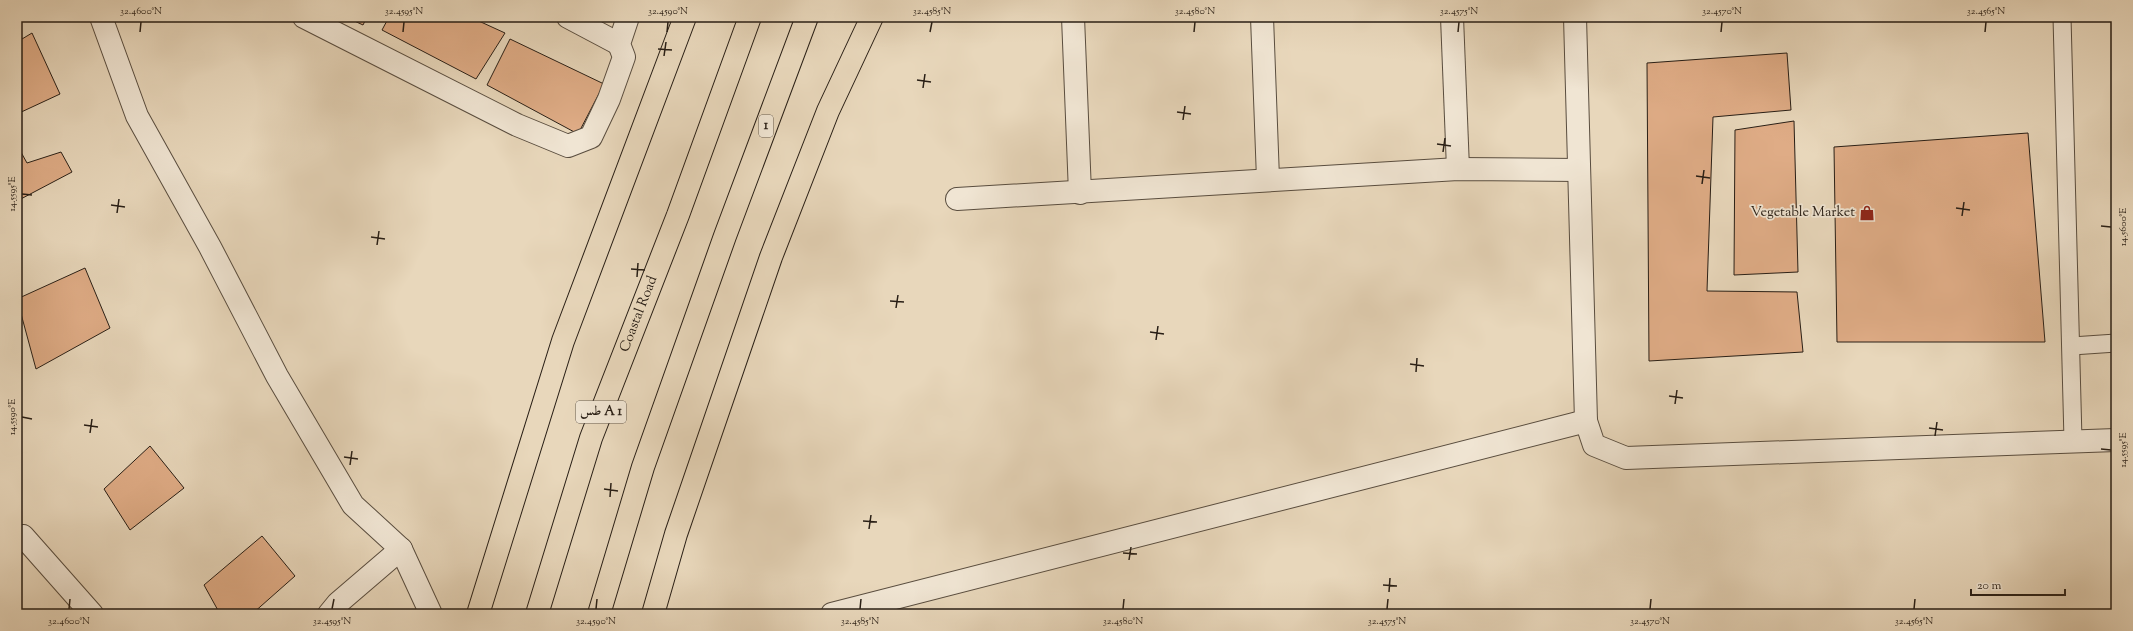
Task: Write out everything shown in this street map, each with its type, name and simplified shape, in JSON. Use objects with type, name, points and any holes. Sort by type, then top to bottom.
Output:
[{"type":"highway","points":[[478,614],[563,341],[685,17]]},
{"type":"highway","name":"Coastal Road","points":[[537,614],[591,438],[678,215],[750,17]]},
{"type":"highway","name":"1","points":[[599,614],[644,466],[724,236],[807,17]]},
{"type":"highway","points":[[653,614],[676,534],[771,257],[828,111],[872,17]]},
{"type":"street","points":[[100,17],[137,116],[210,248],[277,376],[353,506],[401,549],[431,614]]},
{"type":"street","points":[[304,17],[517,125],[568,146],[591,137],[608,99],[624,57],[619,44],[628,17]]},
{"type":"street","points":[[568,17],[619,44]]},
{"type":"street","points":[[1073,17],[1080,192]]},
{"type":"street","points":[[1262,17],[1268,179]]},
{"type":"street","points":[[1452,17],[1458,169]]},
{"type":"street","points":[[1575,17],[1586,421],[1594,445],[1626,458],[2073,440],[2116,440]]},
{"type":"street","points":[[957,199],[1268,179],[1458,169],[1579,170]]},
{"type":"street","points":[[832,614],[1586,421]]},
{"type":"street","points":[[19,536],[92,614]]},
{"type":"street","points":[[329,614],[338,603],[401,549]]},
{"type":"lane","points":[[2062,17],[2072,346],[2073,440]]},
{"type":"lane","points":[[2072,346],[2116,343]]},
{"type":"building","points":[[346,17],[367,17],[363,25]]},
{"type":"building","points":[[389,17],[470,17],[505,33],[476,79],[382,30]]},
{"type":"building","points":[[32,33],[60,94],[17,114],[17,42]]},
{"type":"building","points":[[510,39],[604,84],[578,134],[487,85]]},
{"type":"building","points":[[1787,53],[1791,110],[1713,117],[1707,291],[1797,292],[1803,352],[1649,361],[1647,63]]},
{"type":"building","points":[[1794,121],[1798,272],[1734,275],[1735,130]]},
{"type":"building","points":[[2028,133],[2045,342],[1837,342],[1834,147]]},
{"type":"building","points":[[17,145],[27,163],[61,152],[72,172],[17,201]]},
{"type":"building","points":[[85,268],[110,328],[36,369],[17,299]]},
{"type":"building","points":[[150,446],[184,488],[130,530],[104,489]]},
{"type":"building","points":[[262,536],[295,576],[252,614],[220,614],[204,585]]},
{"type":"place","name":"Vegetable Market","points":[[1867,213]]}]
